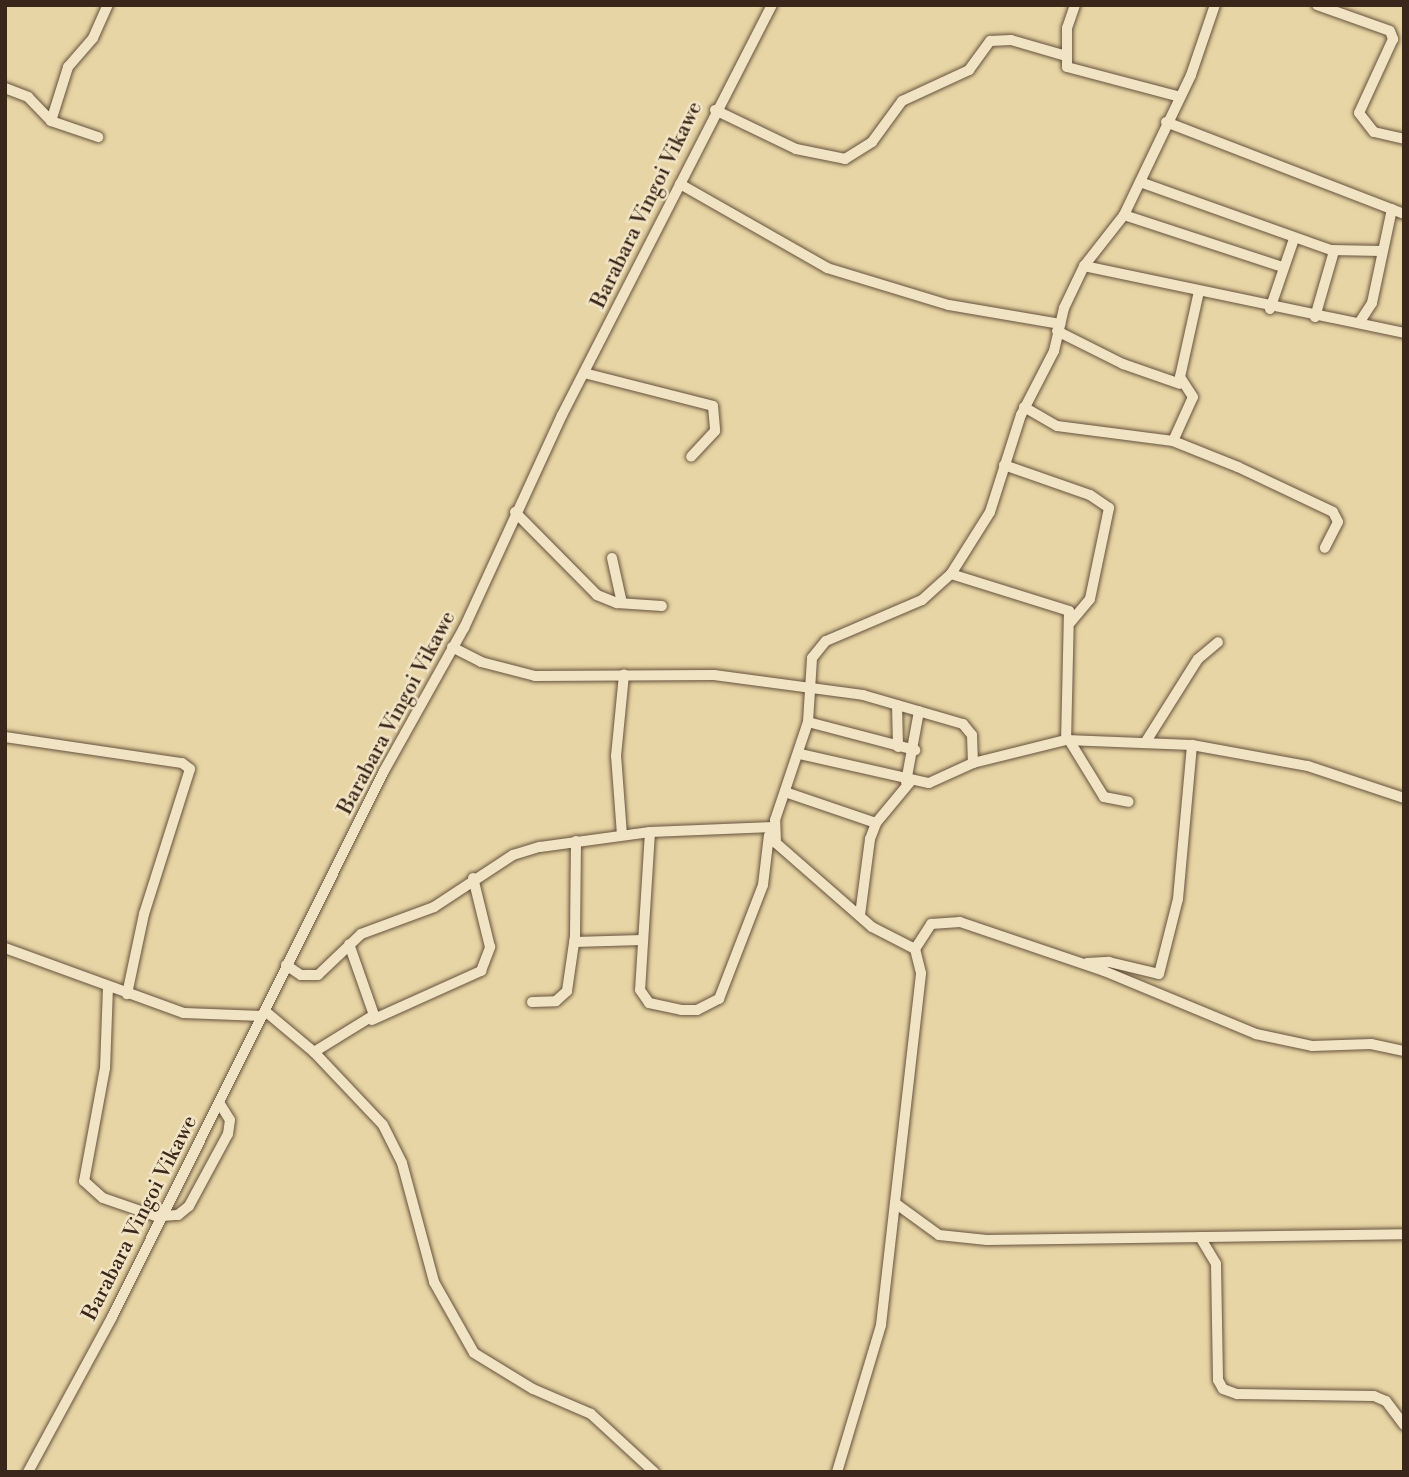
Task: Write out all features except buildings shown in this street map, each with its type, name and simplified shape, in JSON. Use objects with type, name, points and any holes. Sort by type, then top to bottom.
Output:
[{"type":"street","points":[[51,121],[68,67],[93,38],[108,5]]},
{"type":"street","name":"Barabara Vingoi Vikawe","points":[[27,1472],[220,1104],[286,965],[452,647],[515,512],[715,110],[772,5]]},
{"type":"street","points":[[1075,5],[1066,56],[1068,67],[1078,73],[1177,96]]},
{"type":"street","points":[[650,832],[642,940],[642,999],[661,1008],[697,1010],[719,999],[763,885],[771,828],[800,754],[808,722],[817,647],[893,616],[951,574],[989,512],[1024,407],[1048,368],[1058,327],[1084,266],[1125,215],[1215,5]]},
{"type":"street","points":[[1317,5],[1390,32],[1393,39],[1359,113],[1374,132],[1404,139]]},
{"type":"street","points":[[715,110],[796,149],[845,159],[872,142],[902,101],[969,70],[990,41],[1011,40],[1066,56]]},
{"type":"street","points":[[5,88],[28,97],[51,121],[98,137]]},
{"type":"street","points":[[1166,122],[1404,214]]},
{"type":"street","points":[[1140,182],[1334,251],[1382,251]]},
{"type":"street","points":[[680,184],[827,268],[949,305],[1058,327],[1123,364],[1180,384],[1193,397],[1173,441]]},
{"type":"street","points":[[1359,323],[1372,303],[1392,209]]},
{"type":"street","points":[[1125,215],[1282,267]]},
{"type":"street","points":[[1270,309],[1282,267],[1294,239]]},
{"type":"street","points":[[1315,317],[1334,251]]},
{"type":"street","points":[[1084,266],[1270,309],[1404,333]]},
{"type":"street","points":[[1180,384],[1199,291]]},
{"type":"street","points":[[584,373],[713,406],[715,431],[691,457]]},
{"type":"street","points":[[1024,407],[1057,426],[1173,441],[1333,512],[1338,522],[1325,548]]},
{"type":"street","points":[[1004,465],[1090,495],[1108,508],[1090,599],[1071,622]]},
{"type":"street","points":[[515,512],[583,585],[607,601],[662,606]]},
{"type":"street","points":[[612,558],[622,603]]},
{"type":"street","points":[[951,574],[1056,604],[1069,611],[1071,622],[1067,740],[1104,797],[1129,802]]},
{"type":"street","points":[[1145,743],[1170,698],[1186,685],[1198,659],[1218,642]]},
{"type":"street","points":[[452,647],[481,662],[535,676],[624,674],[811,685],[963,724],[974,740],[973,762]]},
{"type":"street","points":[[622,835],[616,756],[624,674]]},
{"type":"street","points":[[897,705],[898,747]]},
{"type":"street","points":[[860,915],[865,852],[876,823],[908,782],[919,711]]},
{"type":"street","points":[[808,722],[915,750]]},
{"type":"street","points":[[5,737],[182,762],[190,769],[144,914],[127,993]]},
{"type":"street","points":[[800,754],[908,782],[936,782],[973,762],[1067,740],[1192,745],[1308,766],[1404,798]]},
{"type":"street","points":[[1084,964],[1109,962],[1159,974],[1178,899],[1192,745]]},
{"type":"street","points":[[785,792],[876,823]]},
{"type":"street","points":[[286,965],[301,975],[318,975],[361,934],[434,907],[473,878],[524,851],[576,841],[650,832],[771,828]]},
{"type":"street","points":[[771,828],[783,854],[860,915],[915,949]]},
{"type":"street","points":[[532,1002],[564,996],[574,942],[576,841]]},
{"type":"street","points":[[314,1052],[372,1020],[475,974],[487,963],[490,947],[473,878]]},
{"type":"street","points":[[836,1472],[881,1325],[921,987],[915,949],[931,924],[960,922],[1084,964],[1256,1034],[1312,1046],[1371,1044],[1404,1051]]},
{"type":"street","points":[[574,942],[642,940]]},
{"type":"street","points":[[349,944],[374,1008],[372,1020]]},
{"type":"street","points":[[5,948],[108,987],[203,1016],[263,1014],[314,1052],[363,1101],[394,1143],[434,1282],[474,1353],[533,1389],[591,1414],[654,1472]]},
{"type":"street","points":[[108,987],[105,1068],[84,1181],[103,1198],[162,1217],[178,1215],[189,1206],[228,1134],[230,1120],[220,1104]]},
{"type":"street","points":[[895,1203],[939,1235],[987,1240],[1404,1234]]},
{"type":"street","points":[[1200,1237],[1216,1264],[1218,1380],[1223,1390],[1250,1395],[1374,1396],[1386,1401],[1404,1424]]}]
